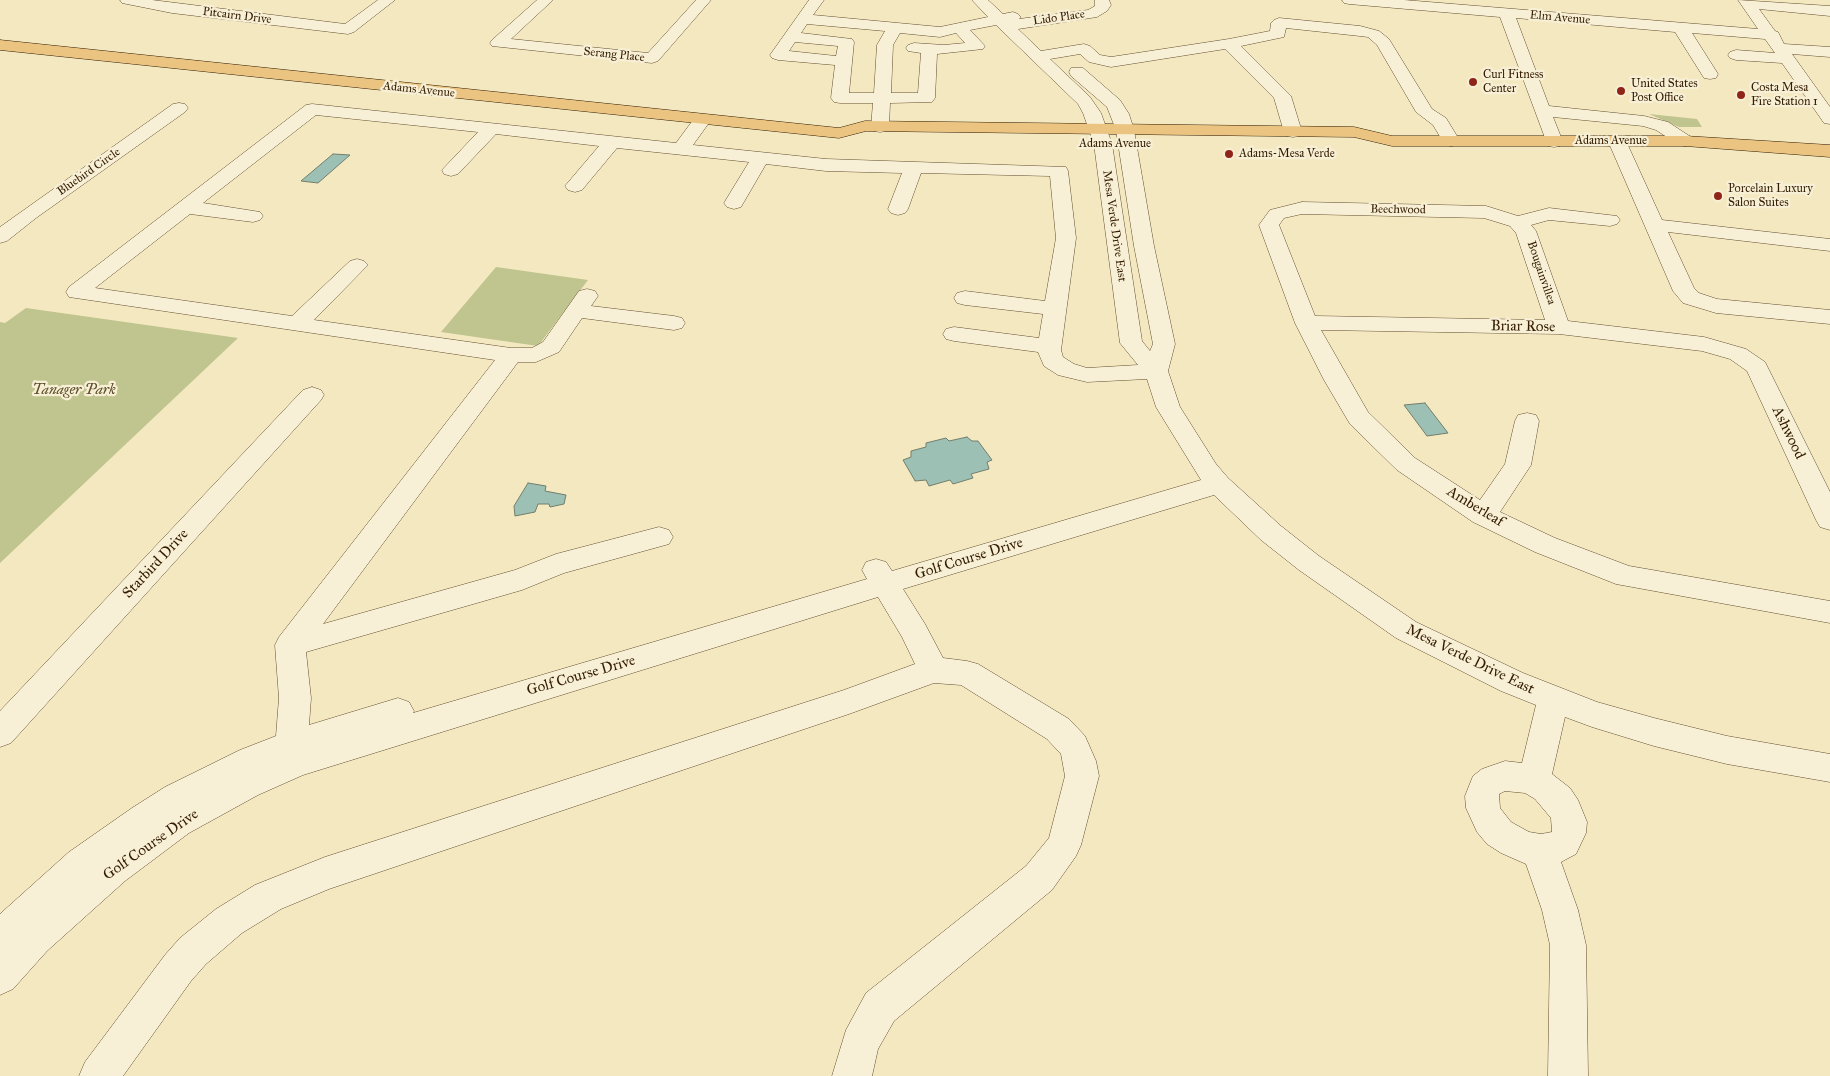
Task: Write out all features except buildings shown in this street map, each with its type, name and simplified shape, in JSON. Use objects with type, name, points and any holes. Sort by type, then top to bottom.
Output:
[{"type":"main road","name":"Adams Avenue","points":[[0,45],[839,133],[859,141],[1354,132],[1392,141],[1685,141],[1830,151]]},
{"type":"main road","name":"Adams Avenue","points":[[839,133],[864,126],[1101,137]]},
{"type":"main road","name":"Adams Avenue","points":[[1126,137],[1364,148],[1392,141]]},
{"type":"street","name":"Pitcairn Drive","points":[[127,0],[210,13],[348,29],[388,0]]},
{"type":"street","points":[[210,13],[231,0]]},
{"type":"street","name":"Serang Place","points":[[546,0],[498,43],[652,58],[704,0]]},
{"type":"street","points":[[817,0],[778,55],[844,61]]},
{"type":"street","name":"Mesa Verde Drive East","points":[[979,0],[1056,53],[1114,104],[1120,114],[1126,137],[1144,246],[1164,344],[1156,371]]},
{"type":"street","name":"Mesa Verde Drive East","points":[[997,0],[1010,21],[1037,56],[1084,101],[1092,112],[1101,137],[1130,343],[1156,371],[1168,407],[1213,477],[1271,533],[1298,555],[1406,630],[1512,682],[1592,714],[1654,732],[1727,750],[1830,768]]},
{"type":"street","name":"Lido Place","points":[[1010,21],[1092,14],[1102,8],[1102,0]]},
{"type":"street","name":"Elm Avenue","points":[[1349,0],[1681,28],[1783,52],[1830,52]]},
{"type":"street","points":[[1747,2],[1830,11]]},
{"type":"street","points":[[1747,2],[1830,119]]},
{"type":"street","points":[[1506,13],[1519,30],[1542,111],[1554,142]]},
{"type":"street","points":[[803,19],[940,32],[1010,21]]},
{"type":"street","points":[[1551,32],[1634,39],[1626,23]]},
{"type":"street","points":[[1037,56],[1084,49],[1099,60],[1111,62],[1229,44],[1278,34],[1279,24],[1360,31],[1373,34],[1384,42],[1425,112],[1440,122],[1451,141]]},
{"type":"street","points":[[880,127],[885,45],[895,28]]},
{"type":"street","points":[[791,37],[929,50],[977,46],[960,28]]},
{"type":"street","points":[[1681,28],[1710,74]]},
{"type":"street","points":[[846,42],[840,98],[926,98],[929,50]]},
{"type":"street","points":[[1229,44],[1282,96],[1293,132]]},
{"type":"street","points":[[1736,55],[1783,52],[1811,68]]},
{"type":"street","name":"Bluebird Circle","points":[[0,237],[29,214],[179,108]]},
{"type":"street","points":[[674,323],[582,303],[551,347],[545,351],[527,356],[77,292],[312,109],[826,165],[1059,171],[1066,238],[1050,346],[1052,361],[1076,373],[1087,375],[1156,371]]},
{"type":"street","points":[[1542,111],[1644,121],[1662,126],[1685,141]]},
{"type":"street","points":[[680,150],[702,120]]},
{"type":"street","points":[[451,170],[491,129]]},
{"type":"street","points":[[1617,141],[1684,291],[1691,298],[1716,306],[1830,317]]},
{"type":"street","points":[[575,186],[612,142]]},
{"type":"street","points":[[734,202],[760,159]]},
{"type":"street","points":[[898,209],[913,168]]},
{"type":"street","points":[[186,207],[253,216]]},
{"type":"street","name":"Beechwood","points":[[1277,214],[1302,208],[1486,212],[1517,222]]},
{"type":"street","name":"Amberleaf","points":[[1277,214],[1269,226],[1306,323],[1336,380],[1359,418],[1406,464],[1483,515],[1545,544],[1626,576],[1830,612]]},
{"type":"street","points":[[1517,222],[1549,214],[1610,220]]},
{"type":"street","name":"Bougainvillea","points":[[1517,222],[1526,231],[1559,327]]},
{"type":"street","points":[[1656,225],[1830,245]]},
{"type":"street","points":[[297,324],[357,265]]},
{"type":"street","points":[[965,298],[1055,309]]},
{"type":"street","name":"Briar Rose","points":[[1306,323],[1559,327],[1704,344],[1738,354]]},
{"type":"street","points":[[954,334],[1050,346]]},
{"type":"street","name":"Ashwood","points":[[1738,354],[1757,367],[1830,520]]},
{"type":"street","points":[[293,753],[295,698],[290,645],[512,355]]},
{"type":"street","name":"Starbird Drive","points":[[0,733],[312,395]]},
{"type":"street","points":[[1483,515],[1518,465],[1527,422]]},
{"type":"street","name":"Golf Course Drive","points":[[0,939],[81,864],[144,819],[208,782],[252,760],[293,753],[529,690],[881,577],[1213,477]]},
{"type":"street","points":[[290,645],[522,579],[556,565],[660,537]]},
{"type":"street","points":[[881,577],[915,632],[933,670]]},
{"type":"street","points":[[99,1076],[178,968],[193,951],[229,921],[268,897],[325,874],[849,700],[933,670],[967,673],[1058,730],[1074,746],[1080,761],[1082,776],[1064,845],[1040,878],[880,1007],[860,1044],[852,1076]]},
{"type":"street","points":[[1534,781],[1553,698]]},
{"type":"street","name":"Golf Course Drive","points":[[0,976],[34,938],[113,869],[177,822],[246,784],[293,753]]},
{"type":"street","points":[[1519,777],[1534,781],[1558,799],[1566,810],[1570,822],[1569,833],[1564,842],[1554,848],[1539,850],[1512,842],[1499,833],[1489,821],[1483,808],[1482,796],[1486,786],[1494,779],[1519,777]]},
{"type":"street","points":[[1539,850],[1560,910],[1568,945],[1568,1076]]},
{"type":"green space","points":[[1649,114],[1697,119],[1702,127],[1679,127]]},
{"type":"green space","points":[[496,267],[588,280],[538,346],[441,332]]},
{"type":"green space","name":"Tanager Park","points":[[26,308],[238,338],[0,563],[0,322],[5,323]]},
{"type":"water","points":[[333,154],[350,155],[318,183],[301,181]]},
{"type":"water","points":[[1425,403],[1448,433],[1427,436],[1404,405]]},
{"type":"water","points":[[967,437],[972,441],[978,441],[992,460],[987,462],[989,469],[971,474],[973,478],[953,484],[950,480],[929,486],[926,480],[915,481],[903,460],[911,457],[911,451],[926,447],[926,443],[946,438],[949,441]]},
{"type":"water","points":[[528,483],[546,486],[545,491],[566,495],[564,504],[550,507],[549,504],[538,504],[535,512],[515,516],[514,506]]},
{"type":"place","name":"Curl Fitness Center","points":[[1473,82]]},
{"type":"place","name":"United States Post Office","points":[[1621,91]]},
{"type":"place","name":"Costa Mesa Fire Station 1","points":[[1741,95]]},
{"type":"place","name":"Adams-Mesa Verde","points":[[1229,154]]},
{"type":"place","name":"Porcelain Luxury Salon Suites","points":[[1718,196]]}]
